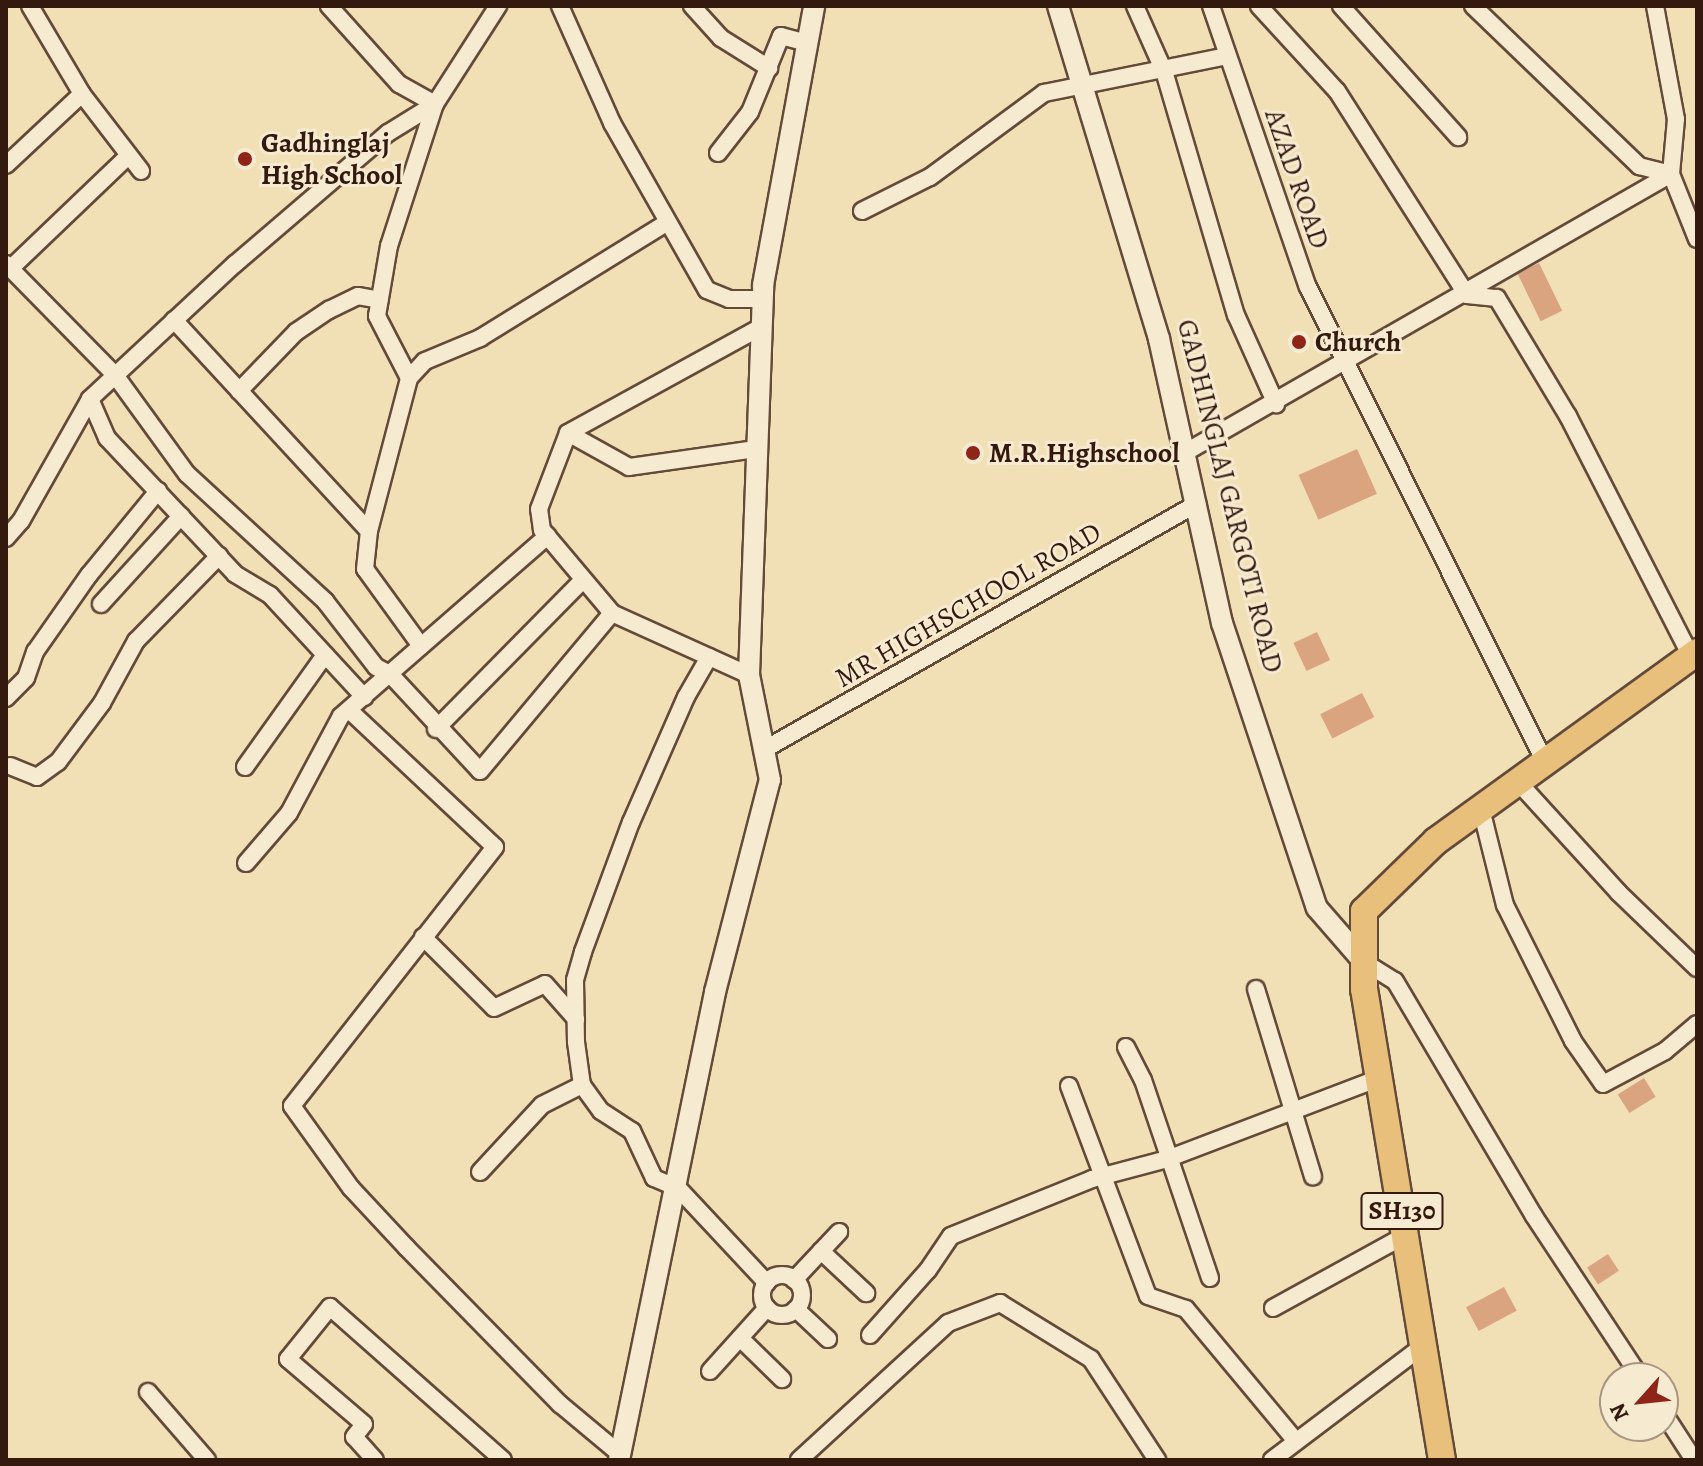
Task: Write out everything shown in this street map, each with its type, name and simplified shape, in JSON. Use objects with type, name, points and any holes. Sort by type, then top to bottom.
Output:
[{"type":"main road","name":"SH130","points":[[1442,1460],[1379,1078],[1364,962],[1364,911],[1436,841],[1694,654]]},
{"type":"street","points":[[30,6],[82,94],[141,171]]},
{"type":"street","points":[[329,6],[399,84],[435,104]]},
{"type":"street","points":[[409,378],[377,316],[389,246],[435,104],[498,6]]},
{"type":"street","points":[[560,6],[612,123],[666,223],[707,290],[729,299],[762,299]]},
{"type":"street","points":[[692,6],[721,38],[769,68]]},
{"type":"street","points":[[349,710],[495,847],[292,1106],[351,1188],[407,1248],[560,1404],[620,1457],[678,1188],[715,992],[770,780],[749,675],[762,299],[814,6]]},
{"type":"street","name":"GADHINGLAJ GARGOTI ROAD","points":[[1058,6],[1159,339],[1222,623],[1317,908],[1364,962]]},
{"type":"street","points":[[1135,6],[1163,70],[1236,315],[1276,404]]},
{"type":"street","name":"AZAD ROAD","points":[[1211,6],[1308,287],[1545,762]]},
{"type":"street","points":[[1259,6],[1337,91],[1467,295]]},
{"type":"street","points":[[1341,6],[1458,137]]},
{"type":"street","points":[[1473,6],[1639,166],[1671,174]]},
{"type":"street","points":[[1655,6],[1676,119],[1671,174],[1697,239]]},
{"type":"street","points":[[718,153],[750,112],[781,36],[807,43]]},
{"type":"street","points":[[862,211],[930,177],[1044,93],[1227,56]]},
{"type":"street","points":[[6,165],[82,94]]},
{"type":"street","points":[[6,538],[90,399],[174,320],[388,133],[435,104]]},
{"type":"street","points":[[128,156],[8,266],[115,375],[187,474],[325,601],[376,667],[390,674],[436,729],[480,771],[612,613]]},
{"type":"street","points":[[1186,452],[1345,365],[1671,174]]},
{"type":"street","points":[[421,646],[365,569],[369,531],[409,378],[425,361],[480,338],[666,223]]},
{"type":"street","points":[[1467,295],[1497,298],[1568,416],[1694,654]]},
{"type":"street","points":[[239,391],[296,332],[329,310],[358,296],[380,300]]},
{"type":"street","points":[[174,320],[369,531]]},
{"type":"street","points":[[749,675],[612,613],[547,536],[539,509],[568,433],[761,327]]},
{"type":"street","points":[[90,399],[107,438],[235,574],[270,595],[364,697]]},
{"type":"street","points":[[568,433],[629,467],[755,449]]},
{"type":"street","points":[[6,698],[26,678],[35,652],[89,575],[158,491]]},
{"type":"street","name":"MR HIGHSCHOOL ROAD","points":[[766,749],[1197,504]]},
{"type":"street","points":[[101,604],[181,516]]},
{"type":"street","points":[[246,863],[289,813],[349,710],[547,536]]},
{"type":"street","points":[[10,766],[37,777],[58,762],[102,703],[136,641],[219,556]]},
{"type":"street","points":[[436,729],[582,581]]},
{"type":"street","points":[[245,767],[325,655]]},
{"type":"street","points":[[709,657],[686,697],[637,809],[583,952],[575,980],[582,1085],[601,1111],[632,1131],[654,1178],[678,1188],[767,1283]]},
{"type":"street","points":[[1518,782],[1619,893],[1697,968]]},
{"type":"street","points":[[1481,809],[1505,905],[1573,1041],[1603,1084],[1665,1051],[1697,1024]]},
{"type":"street","points":[[423,937],[494,1008],[545,984],[576,1019]]},
{"type":"street","points":[[1364,962],[1395,981],[1534,1216],[1630,1362]]},
{"type":"street","points":[[1256,989],[1291,1113],[1313,1177]]},
{"type":"street","points":[[1126,1047],[1143,1080],[1167,1159],[1210,1278]]},
{"type":"street","points":[[870,1335],[928,1270],[951,1236],[1100,1177],[1167,1159],[1379,1078]]},
{"type":"street","points":[[480,1172],[542,1105],[582,1085]]},
{"type":"street","points":[[1069,1086],[1100,1177],[1148,1296],[1186,1309],[1296,1441]]},
{"type":"street","points":[[794,1280],[839,1232]]},
{"type":"street","points":[[1273,1308],[1406,1235]]},
{"type":"street","points":[[821,1251],[866,1293]]},
{"type":"street","points":[[783,1276],[794,1280],[801,1291],[796,1309],[778,1315],[767,1308],[762,1296],[767,1283],[783,1276]]},
{"type":"street","points":[[799,1460],[948,1323],[1000,1303],[1091,1359],[1157,1460]]},
{"type":"street","points":[[375,1460],[354,1437],[364,1424],[288,1359],[330,1307],[485,1454],[503,1460]]},
{"type":"street","points":[[710,1371],[767,1308]]},
{"type":"street","points":[[796,1309],[828,1339]]},
{"type":"street","points":[[740,1338],[782,1379]]},
{"type":"street","points":[[1272,1460],[1424,1345]]},
{"type":"street","points":[[148,1392],[207,1460]]},
{"type":"street","points":[[1679,1437],[1694,1460]]},
{"type":"building","points":[[1539,263],[1562,311],[1541,321],[1517,274]]},
{"type":"building","points":[[1357,449],[1377,494],[1318,520],[1299,475]]},
{"type":"building","points":[[1317,632],[1330,660],[1307,671],[1293,643]]},
{"type":"building","points":[[1362,693],[1374,717],[1332,738],[1320,714]]},
{"type":"building","points":[[1644,1078],[1656,1097],[1629,1113],[1618,1094]]},
{"type":"building","points":[[1608,1254],[1619,1271],[1598,1284],[1587,1268]]},
{"type":"building","points":[[1504,1287],[1517,1311],[1479,1331],[1466,1307]]},
{"type":"place","name":"Gadhinglaj High School","points":[[245,159]]},
{"type":"place","name":"Church","points":[[1299,342]]},
{"type":"place","name":"M.R.Highschool","points":[[973,453]]}]
